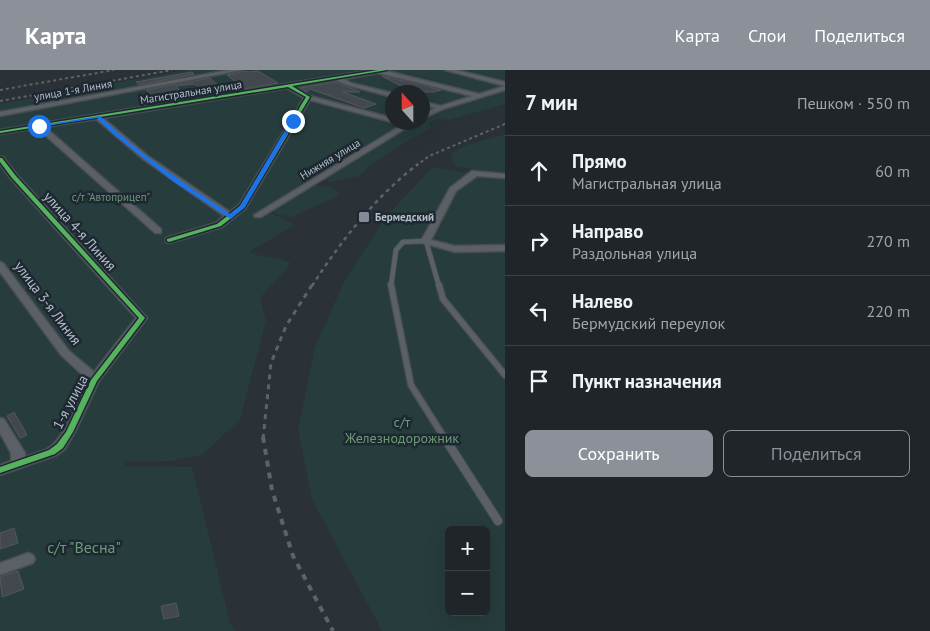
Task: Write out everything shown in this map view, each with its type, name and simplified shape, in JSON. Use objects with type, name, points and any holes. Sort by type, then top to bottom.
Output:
[{"type":"street","name":"улица 1-я Линия","points":[[0,114],[239,70]]},
{"type":"street","points":[[382,70],[479,96]]},
{"type":"street","name":"Магистральная улица","points":[[0,132],[382,70]]},
{"type":"street","points":[[448,70],[505,86]]},
{"type":"street","points":[[338,78],[357,87],[385,93]]},
{"type":"street","points":[[289,86],[308,96],[385,118]]},
{"type":"street","points":[[430,114],[441,108],[505,86]]},
{"type":"street","points":[[169,240],[220,225],[242,207],[308,96]]},
{"type":"street","points":[[430,105],[441,108]]},
{"type":"street","points":[[98,117],[115,133],[170,176],[231,217]]},
{"type":"street","points":[[39,126],[158,231]]},
{"type":"street","name":"Нижняя улица","points":[[258,215],[396,130]]},
{"type":"street","name":"улица 4-я Линия","points":[[0,159],[14,177],[142,318]]},
{"type":"street","points":[[505,176],[475,173],[453,190],[426,241],[439,247],[462,250],[505,248]]},
{"type":"street","name":"улица 3-я Линия","points":[[0,265],[65,353],[88,372],[94,380]]},
{"type":"street","name":"1-я улица","points":[[0,470],[52,452],[60,446],[69,432],[94,380],[142,318]]},
{"type":"street","points":[[0,422],[18,454],[18,464]]},
{"type":"street","points":[[0,569],[28,559]]},
{"type":"lane","points":[[498,521],[411,385],[391,285],[396,250],[403,242],[426,241],[442,299],[505,375]]},
{"type":"green space","name":"с/т \"Автоприцеп\"","points":[[186,70],[505,70],[505,104],[449,120],[437,119],[430,123],[430,85],[385,85],[385,130],[427,130],[368,167],[360,176],[331,182],[323,179],[315,185],[333,188],[340,195],[292,217],[277,214],[274,211],[271,213],[295,225],[249,252],[290,262],[289,266],[260,298],[266,321],[240,420],[202,455],[171,461],[126,462],[125,466],[192,467],[230,622],[235,631],[0,631],[0,104]]},
{"type":"green space","name":"с/т Железнодорожник","points":[[505,134],[505,631],[382,631],[312,499],[298,429],[315,347],[343,284],[387,215],[433,167],[465,173],[472,169],[455,166],[451,154],[470,144]]},
{"type":"building","points":[[246,71],[258,71],[278,83],[244,89],[227,75]]},
{"type":"building","points":[[192,72],[194,74],[139,85],[136,82]]},
{"type":"building","points":[[382,76],[420,85],[399,85]]},
{"type":"building","points":[[210,78],[223,90],[206,93],[195,84],[176,86],[186,98],[161,102],[146,90]]},
{"type":"building","points":[[336,82],[360,92],[343,92],[376,104],[364,108],[310,89],[307,92],[300,88]]},
{"type":"building","points":[[430,87],[441,90],[430,92]]},
{"type":"building","points":[[14,412],[27,435],[20,438],[7,416]]},
{"type":"building","points":[[14,528],[18,543],[0,549],[0,533]]},
{"type":"building","points":[[18,571],[24,589],[2,597],[0,577]]},
{"type":"building","points":[[176,603],[179,616],[164,619],[161,606]]},
{"type":"railway","points":[[0,90],[114,70]]},
{"type":"railway","points":[[0,101],[172,70]]},
{"type":"railway","points":[[416,166],[429,156],[505,124]]},
{"type":"railway","points":[[312,286],[334,253],[373,205],[418,164]]},
{"type":"railway","points":[[263,438],[271,363],[286,326],[312,285]]},
{"type":"railway","points":[[263,438],[272,490],[293,556],[333,631]]},
{"type":"cycle path","points":[[0,132],[385,70]]},
{"type":"cycle path","points":[[169,240],[219,225],[242,207],[308,97],[289,86]]},
{"type":"cycle path","points":[[0,159],[14,177],[142,318],[94,380],[69,432],[60,446],[52,452],[0,470]]},
{"type":"place","name":"Бермедский","points":[[364,217]]},
{"type":"route","points":[[39,126],[98,117],[115,133],[176,181],[231,217],[242,207],[293,121]]},
{"type":"park label","name":"с/т \"Весна\"","points":[[84,547]]}]
